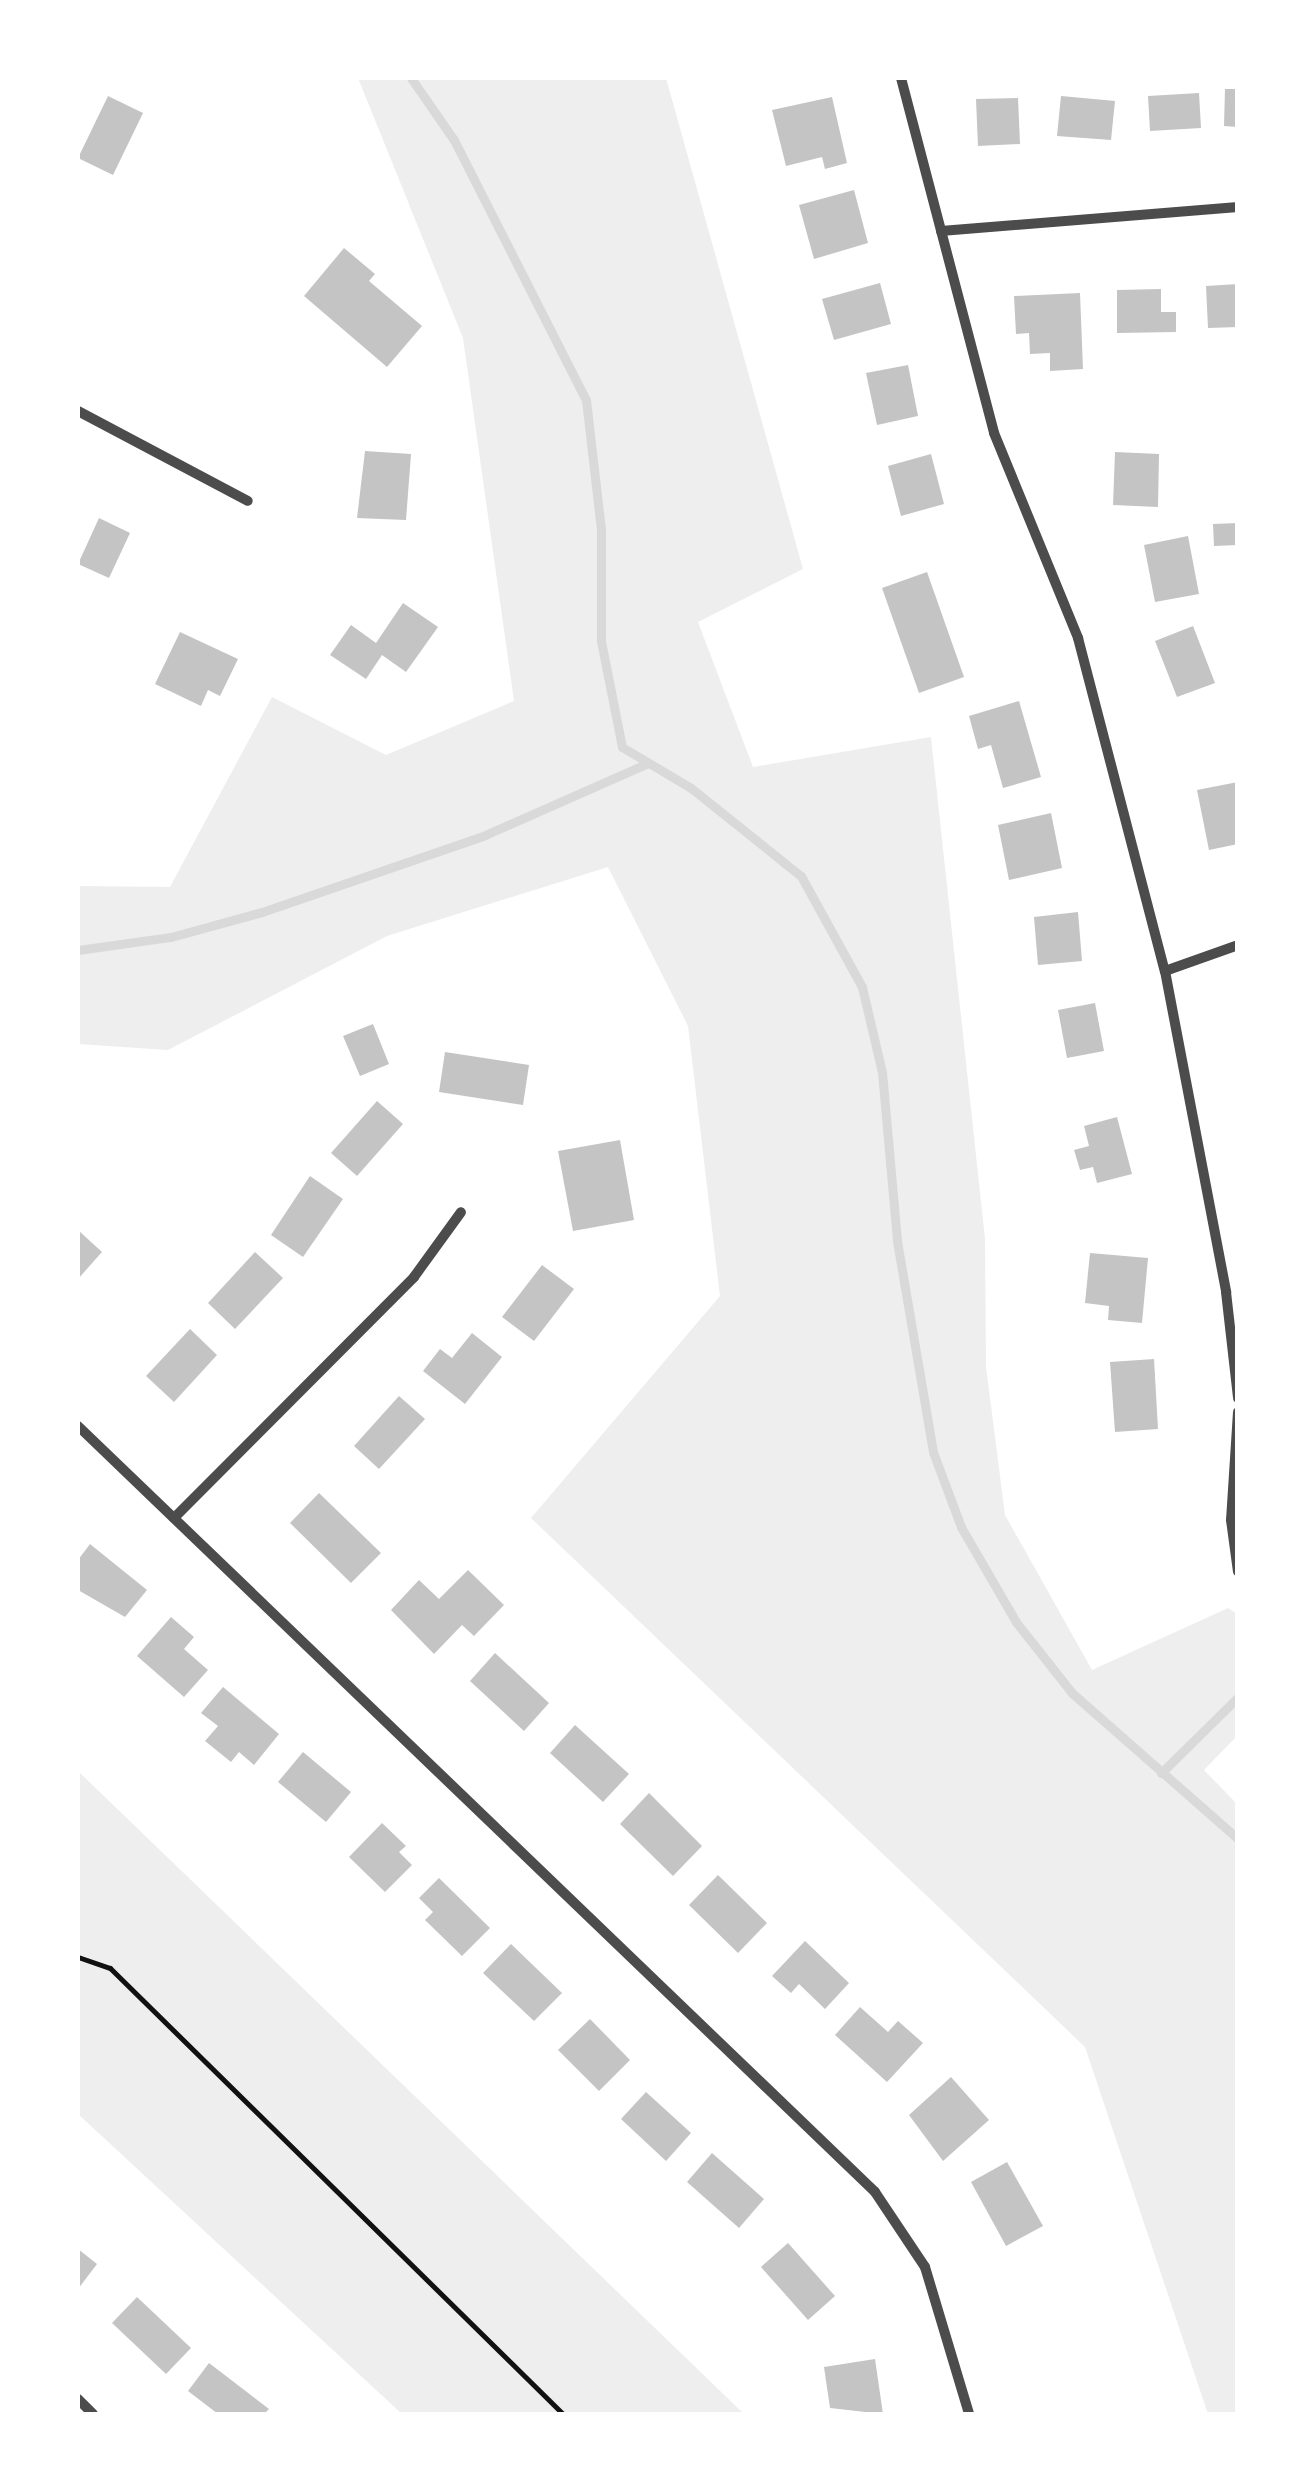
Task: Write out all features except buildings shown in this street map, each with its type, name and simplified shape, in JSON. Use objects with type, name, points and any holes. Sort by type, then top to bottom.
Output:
[{"type":"street","points":[[901,78],[994,433],[1078,638],[1165,972],[1226,1292],[1238,1398]]},
{"type":"street","points":[[941,231],[1238,207]]},
{"type":"street","points":[[78,411],[248,501]]},
{"type":"street","points":[[1165,972],[1238,944]]},
{"type":"street","points":[[174,1518],[414,1277],[462,1212]]},
{"type":"street","points":[[1238,1412],[1231,1520],[1238,1572]]},
{"type":"street","points":[[78,1426],[875,2192],[925,2268],[969,2414]]},
{"type":"street","points":[[78,2399],[93,2414]]},
{"type":"path","points":[[78,1957],[110,1968],[563,2414]]},
{"type":"shaded area","points":[[358,78],[666,78],[803,569],[698,622],[753,767],[931,737],[985,1239],[986,1367],[1005,1515],[1092,1670],[1228,1608],[1237,1614],[1237,1736],[1204,1770],[1237,1804],[1237,2414],[1208,2414],[1085,2047],[531,1518],[720,1296],[688,1026],[608,867],[387,936],[168,1050],[78,1044],[78,886],[170,887],[272,697],[386,755],[514,701],[463,338]]},
{"type":"shaded area","points":[[78,1771],[744,2414],[402,2414],[78,2114]]},
{"type":"waterway","points":[[411,78],[454,140],[586,400],[601,529],[601,641],[622,747],[691,788],[801,876],[862,987],[882,1072],[897,1241],[933,1452],[961,1527],[1016,1622],[1072,1693],[1238,1839]]},
{"type":"waterway","points":[[78,950],[171,937],[262,912],[485,835],[648,763]]},
{"type":"waterway","points":[[1161,1773],[1238,1697]]}]
